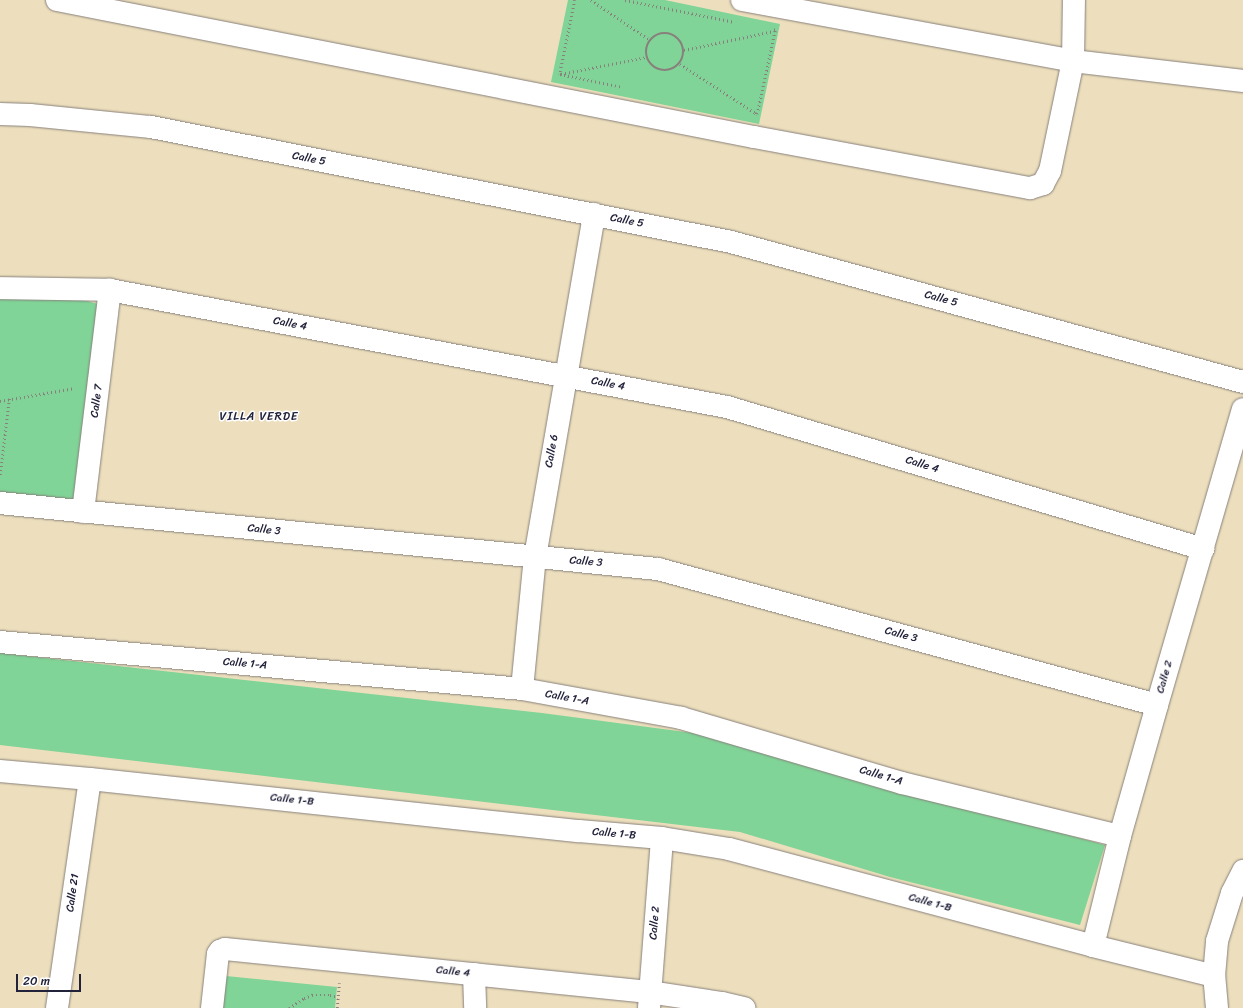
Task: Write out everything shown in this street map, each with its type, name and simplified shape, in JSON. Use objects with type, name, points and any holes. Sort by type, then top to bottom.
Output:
[{"type":"street","points":[[57,0],[157,9],[555,97],[754,137],[1030,188],[1044,184],[1050,171],[1073,61],[1074,0]]},
{"type":"street","points":[[742,0],[1073,61],[1243,80]]},
{"type":"street","name":"Calle 5","points":[[0,114],[30,114],[151,127],[731,242],[1243,382]]},
{"type":"street","name":"Calle 6","points":[[522,689],[535,557],[594,214]]},
{"type":"street","name":"Calle 4","points":[[0,288],[110,290],[728,407],[1203,548]]},
{"type":"street","name":"Calle 7","points":[[83,512],[110,290]]},
{"type":"street","name":"Calle 2","points":[[1093,946],[1120,836],[1243,409]]},
{"type":"street","name":"Calle 3","points":[[0,502],[83,512],[658,568],[1157,705]]},
{"type":"street","name":"Calle 1-A","points":[[0,642],[522,689],[681,718],[902,782],[1120,836]]},
{"type":"street","name":"Calle 1-B","points":[[0,771],[90,779],[571,830],[662,838],[729,849],[1093,946],[1214,976]]},
{"type":"street","name":"Calle 21","points":[[56,1008],[90,779]]},
{"type":"street","name":"Calle 2","points":[[649,1000],[662,838]]},
{"type":"street","points":[[1217,1008],[1214,976],[1217,941],[1237,894],[1243,871]]},
{"type":"street","name":"Calle 4","points":[[212,1008],[218,954],[224,949],[474,974],[649,1000],[722,1003],[744,1008]]},
{"type":"street","points":[[474,974],[475,1008]]},
{"type":"path","points":[[555,97],[575,0]]},
{"type":"path","points":[[591,0],[650,40]]},
{"type":"path","points":[[625,0],[737,23]]},
{"type":"path","points":[[754,137],[757,114],[781,8]]},
{"type":"path","points":[[767,29],[775,30]]},
{"type":"path","points":[[684,50],[775,30]]},
{"type":"path","points":[[671,33],[677,37],[684,50],[684,57],[680,64],[674,69],[667,71],[660,70],[653,66],[647,57],[647,46],[656,34],[671,33]]},
{"type":"path","points":[[560,74],[647,57]]},
{"type":"path","points":[[680,64],[757,114]]},
{"type":"path","points":[[560,74],[628,88]]},
{"type":"path","points":[[742,111],[757,114]]},
{"type":"path","points":[[0,401],[78,388]]},
{"type":"path","points":[[0,475],[9,399]]},
{"type":"path","points":[[289,1008],[304,998],[312,995],[330,995],[338,998]]},
{"type":"green space","points":[[568,0],[665,0],[780,24],[759,124],[551,82]]},
{"type":"green space","points":[[62,294],[98,304],[77,503],[0,496],[0,295]]},
{"type":"green space","points":[[0,653],[542,713],[693,733],[1105,845],[1080,925],[890,877],[740,832],[0,745]]},
{"type":"green space","points":[[226,976],[337,987],[335,1008],[222,1008]]},
{"type":"district","name":"VILLA VERDE","points":[[259,417]]}]
